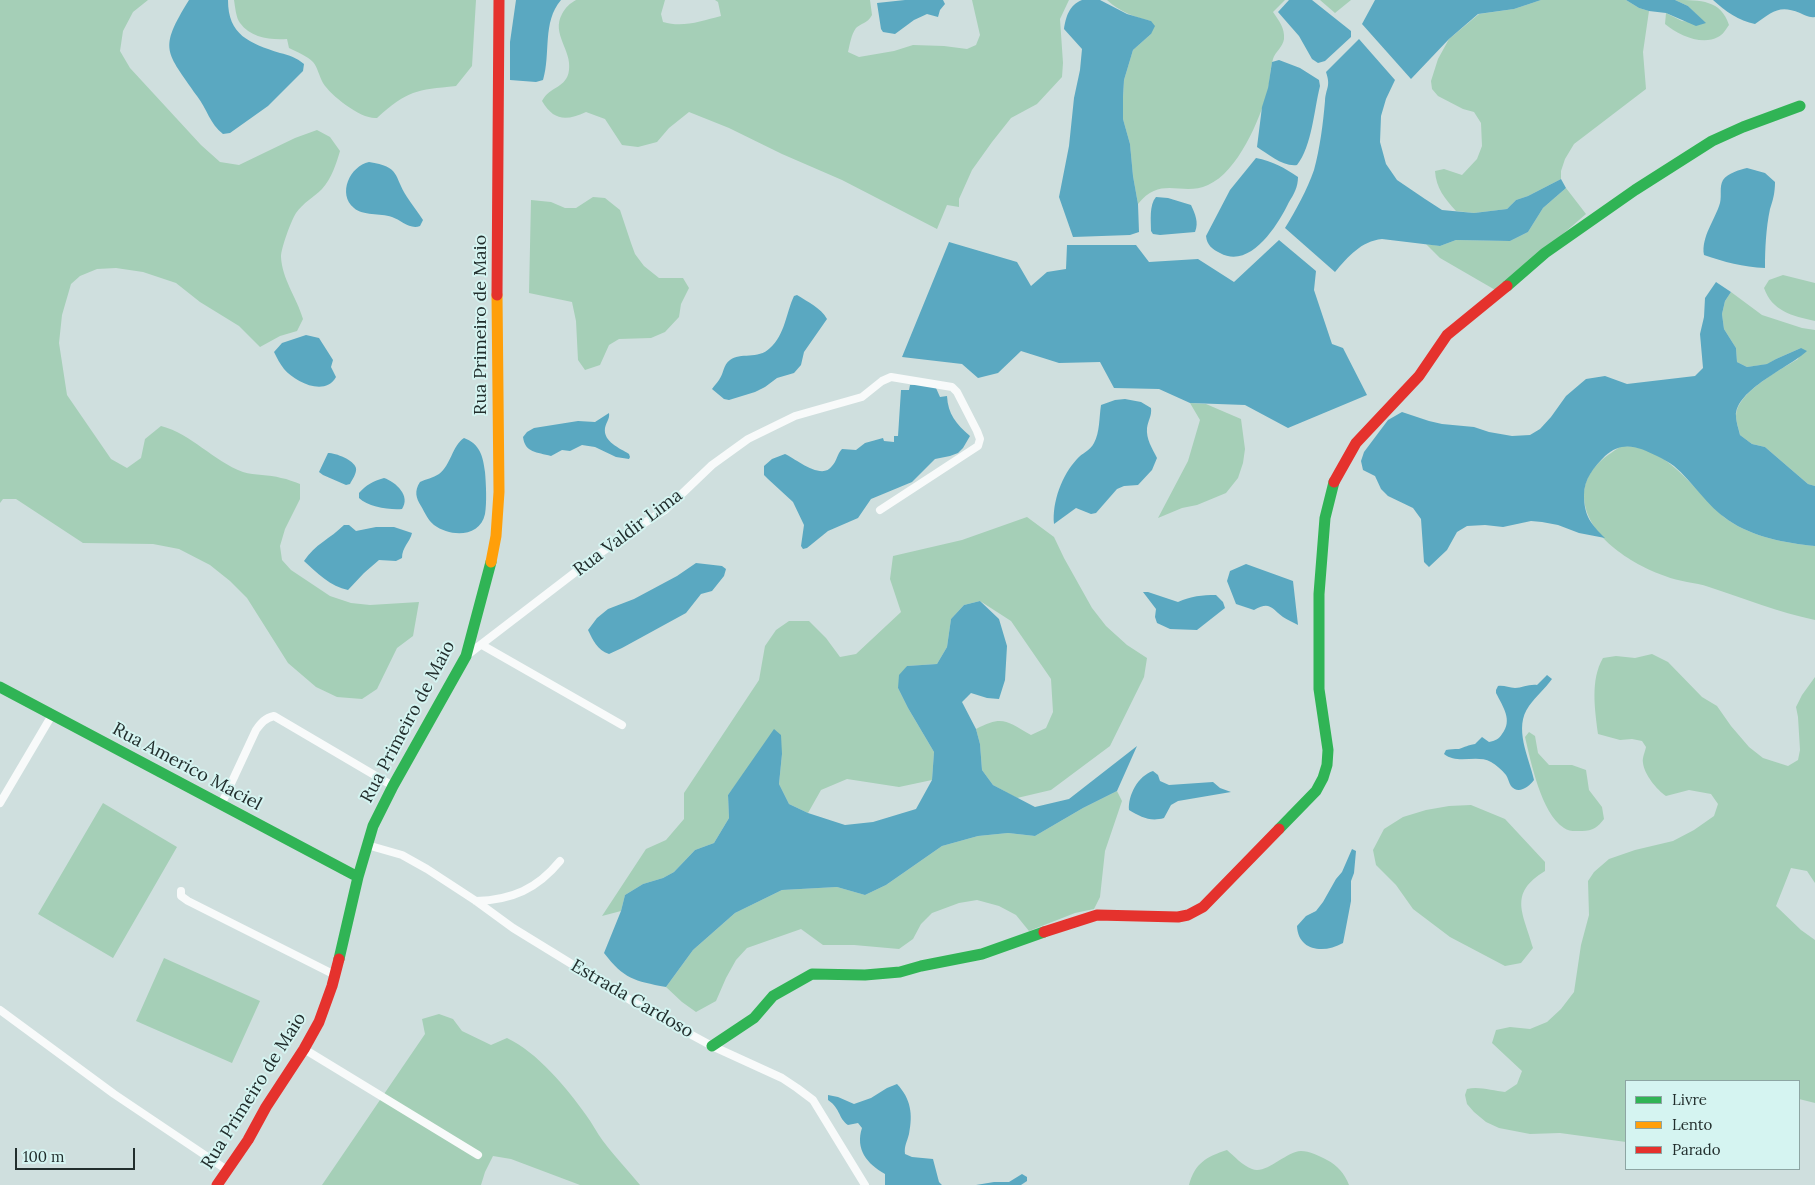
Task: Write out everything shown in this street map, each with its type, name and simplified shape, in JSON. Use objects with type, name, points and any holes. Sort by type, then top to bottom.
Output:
[{"type":"street","name":"Rua Primeiro de Maio","points":[[216,1185],[248,1140],[266,1107],[304,1049],[319,1022],[335,975],[358,877],[378,814],[466,656],[493,552],[496,536],[498,492],[499,0]]},
{"type":"street","points":[[712,1046],[754,1018],[773,996],[812,974],[873,975],[900,972],[982,954],[1088,917],[1108,914],[1178,917],[1188,915],[1203,907],[1316,791],[1328,765],[1328,750],[1319,689],[1319,594],[1322,548],[1327,505],[1331,489],[1356,443],[1419,376],[1447,335],[1483,307],[1545,253],[1634,190],[1712,141],[1743,127],[1800,106]]},
{"type":"street","name":"Rua Valdir Lima","points":[[466,656],[599,554],[665,510],[712,465],[748,439],[783,421],[862,397],[882,381],[891,377],[952,387],[957,392],[980,439],[978,446],[880,510]]},
{"type":"street","points":[[482,645],[622,725]]},
{"type":"street","name":"Rua Americo Maciel","points":[[0,687],[358,877]]},
{"type":"street","points":[[0,803],[52,715]]},
{"type":"street","points":[[221,805],[256,730],[268,717],[274,716],[393,786]]},
{"type":"street","name":"Estrada Cardoso","points":[[367,845],[402,855],[427,869],[513,928],[653,1014],[712,1046],[782,1078],[806,1094],[813,1100],[827,1120],[865,1185]]},
{"type":"street","points":[[476,901],[501,899],[518,894],[537,885],[549,875],[560,861]]},
{"type":"street","points":[[180,891],[181,896],[188,901],[335,975]]},
{"type":"street","points":[[0,1010],[114,1094],[227,1170]]},
{"type":"street","points":[[304,1049],[478,1155]]},
{"type":"green space","points":[[0,0],[148,0],[133,12],[123,31],[120,51],[130,68],[201,145],[220,162],[239,165],[295,138],[317,130],[330,137],[340,151],[333,171],[325,185],[296,213],[283,247],[281,257],[284,273],[303,319],[297,331],[280,336],[260,347],[239,326],[200,302],[176,283],[143,272],[116,268],[97,269],[80,276],[71,284],[62,315],[59,343],[67,395],[111,459],[127,468],[141,458],[145,439],[161,426],[183,435],[222,461],[243,472],[276,477],[300,484],[300,499],[285,529],[280,546],[282,560],[291,570],[330,596],[351,603],[370,605],[419,602],[413,636],[397,648],[377,689],[362,699],[337,697],[316,687],[288,663],[247,598],[210,565],[179,549],[153,544],[83,543],[16,499],[3,499],[0,503]]},
{"type":"green space","points":[[234,0],[476,0],[472,66],[456,86],[422,90],[413,93],[397,102],[377,118],[371,118],[347,106],[333,94],[323,83],[313,62],[289,48],[287,39],[261,37],[244,28],[238,18]]},
{"type":"green space","points":[[576,0],[665,0],[661,14],[663,22],[678,24],[692,23],[721,16],[718,2],[715,0],[870,0],[872,15],[856,28],[848,52],[859,57],[894,51],[913,45],[967,49],[976,45],[980,35],[972,0],[1069,0],[1060,19],[1062,77],[1037,104],[1011,118],[972,170],[959,199],[959,207],[947,205],[937,229],[842,180],[729,128],[689,112],[669,128],[657,142],[638,147],[622,145],[605,119],[586,112],[566,118],[556,116],[542,101],[549,92],[562,84],[568,76],[568,56],[560,35],[559,21],[566,8]]},
{"type":"green space","points":[[1107,0],[1285,0],[1273,12],[1283,28],[1284,39],[1273,59],[1268,90],[1259,115],[1238,157],[1229,169],[1208,185],[1189,189],[1163,188],[1155,190],[1138,204],[1130,144],[1123,119],[1124,80],[1133,50],[1151,34],[1151,21],[1117,8]]},
{"type":"green space","points":[[1320,0],[1351,0],[1335,13]]},
{"type":"green space","points":[[1541,0],[1626,0],[1639,8],[1649,11],[1643,52],[1646,89],[1574,144],[1565,159],[1561,171],[1561,179],[1516,200],[1507,209],[1474,213],[1456,211],[1442,193],[1437,183],[1435,171],[1444,169],[1462,175],[1477,159],[1482,146],[1481,123],[1474,112],[1463,109],[1438,96],[1432,89],[1431,81],[1438,59],[1449,39],[1479,14],[1514,9]]},
{"type":"green space","points":[[1675,0],[1693,0],[1709,3],[1721,11],[1729,25],[1721,35],[1712,39],[1698,40],[1683,35],[1665,24],[1666,13],[1682,21],[1705,23],[1688,6]]},
{"type":"green space","points":[[1566,188],[1586,214],[1497,291],[1440,258],[1426,244],[1440,246],[1456,240],[1510,241],[1528,232],[1543,208]]},
{"type":"green space","points":[[593,197],[605,198],[620,210],[635,254],[644,266],[659,278],[683,278],[689,288],[681,304],[679,317],[665,332],[651,338],[619,339],[609,345],[600,365],[585,370],[578,360],[576,321],[572,302],[529,293],[531,200],[551,202],[565,208],[576,208]]},
{"type":"green space","points":[[1783,275],[1815,283],[1815,321],[1784,311],[1772,302],[1764,288],[1769,280]]},
{"type":"green space","points":[[1731,292],[1762,315],[1802,328],[1815,330],[1815,486],[1808,484],[1765,447],[1752,444],[1740,435],[1736,416],[1738,407],[1743,399],[1751,390],[1798,359],[1801,348],[1768,364],[1747,367],[1737,362],[1736,348],[1724,329],[1722,314],[1725,301]]},
{"type":"green space","points":[[1190,403],[1206,404],[1241,419],[1245,449],[1243,463],[1238,478],[1226,493],[1158,518],[1188,461],[1200,420]]},
{"type":"green space","points":[[1622,446],[1637,447],[1650,451],[1662,458],[1684,476],[1722,516],[1738,526],[1770,538],[1815,546],[1815,620],[1775,609],[1704,585],[1670,578],[1638,564],[1612,546],[1592,523],[1586,509],[1584,495],[1587,479],[1591,472],[1602,460]]},
{"type":"green space","points":[[1027,517],[1054,537],[1092,608],[1106,626],[1127,645],[1147,658],[1144,677],[1110,746],[1051,790],[1017,798],[993,785],[982,770],[980,744],[976,729],[999,721],[1010,723],[1031,735],[1046,728],[1053,712],[1051,679],[1011,621],[980,601],[964,605],[951,619],[947,647],[937,664],[907,666],[898,688],[934,752],[932,780],[899,787],[847,779],[821,790],[808,813],[789,804],[779,784],[782,754],[743,775],[728,795],[729,818],[714,843],[695,850],[674,872],[663,878],[643,884],[625,895],[621,911],[602,916],[646,849],[666,840],[684,819],[684,793],[759,680],[765,646],[776,630],[789,621],[809,621],[826,638],[840,657],[856,654],[901,612],[890,579],[893,556],[962,540]]},
{"type":"green space","points":[[1652,654],[1668,662],[1702,697],[1717,706],[1749,747],[1763,758],[1788,766],[1798,760],[1800,750],[1796,707],[1815,677],[1815,883],[1807,871],[1791,868],[1776,906],[1801,930],[1815,940],[1815,1103],[1800,1099],[1800,1080],[1625,1080],[1625,1142],[1560,1133],[1530,1134],[1499,1128],[1486,1122],[1467,1104],[1465,1095],[1467,1089],[1481,1088],[1505,1092],[1517,1084],[1522,1071],[1492,1043],[1496,1030],[1510,1027],[1530,1029],[1547,1022],[1561,1009],[1574,992],[1581,945],[1589,915],[1588,881],[1594,872],[1609,859],[1635,850],[1673,841],[1694,830],[1714,816],[1718,804],[1711,794],[1689,790],[1666,796],[1648,777],[1643,761],[1646,747],[1642,741],[1632,739],[1620,740],[1598,734],[1594,695],[1596,676],[1603,658],[1616,656],[1635,658]]},
{"type":"green space","points":[[1529,732],[1535,736],[1538,753],[1549,765],[1572,765],[1586,770],[1589,790],[1602,807],[1604,819],[1597,826],[1586,831],[1570,831],[1556,821],[1543,799],[1534,773],[1525,737]]},
{"type":"green space","points":[[1117,791],[1122,801],[1105,851],[1100,897],[1094,909],[1075,913],[1029,931],[1016,915],[999,906],[977,900],[959,903],[932,913],[921,924],[913,939],[899,949],[854,945],[823,945],[801,929],[747,948],[736,960],[716,1001],[696,1012],[666,987],[693,950],[735,913],[782,890],[837,887],[865,895],[886,885],[942,846],[978,836],[1008,833],[1035,836]]},
{"type":"green space","points":[[103,803],[177,847],[113,958],[38,914]]},
{"type":"green space","points":[[1471,805],[1505,819],[1545,862],[1545,871],[1533,880],[1526,888],[1522,897],[1523,915],[1533,948],[1521,963],[1505,966],[1450,937],[1413,909],[1396,885],[1376,865],[1373,850],[1384,829],[1403,817],[1426,810]]},
{"type":"green space","points":[[164,958],[260,1001],[232,1063],[136,1021]]},
{"type":"green space","points":[[439,1014],[453,1019],[462,1031],[491,1045],[507,1038],[540,1061],[570,1094],[607,1147],[640,1185],[580,1185],[511,1159],[493,1156],[481,1185],[322,1185],[425,1034],[422,1019]]},
{"type":"green space","points":[[1227,1150],[1245,1166],[1257,1170],[1263,1169],[1295,1152],[1311,1153],[1334,1164],[1343,1174],[1349,1185],[1189,1185],[1191,1177],[1202,1162],[1213,1155]]},
{"type":"water","points":[[189,0],[228,0],[232,22],[242,36],[259,45],[293,57],[304,64],[303,71],[268,106],[230,133],[223,134],[215,126],[178,69],[170,50],[173,30]]},
{"type":"water","points":[[516,0],[561,0],[551,18],[543,80],[536,82],[510,80],[510,42]]},
{"type":"water","points":[[905,0],[943,0],[945,4],[940,10],[938,17],[927,14],[914,20],[895,34],[883,32],[877,3]]},
{"type":"water","points":[[1082,0],[1100,0],[1127,14],[1151,21],[1155,26],[1151,34],[1133,50],[1124,80],[1123,119],[1130,144],[1138,204],[1139,232],[1130,235],[1073,237],[1059,197],[1069,146],[1082,49],[1064,29],[1071,8]]},
{"type":"water","points":[[1289,0],[1312,0],[1351,31],[1351,37],[1325,61],[1318,63],[1312,59],[1299,36],[1278,12]]},
{"type":"water","points":[[1375,0],[1541,0],[1514,9],[1478,14],[1449,39],[1411,79],[1362,24]]},
{"type":"water","points":[[1626,0],[1675,0],[1688,6],[1706,23],[1696,26],[1666,13],[1639,8]]},
{"type":"water","points":[[1713,0],[1815,0],[1815,17],[1809,17],[1793,10],[1781,9],[1771,13],[1755,24],[1743,21],[1732,15]]},
{"type":"water","points":[[1359,39],[1395,80],[1386,99],[1381,116],[1380,142],[1386,164],[1397,180],[1442,210],[1474,213],[1507,209],[1516,200],[1561,179],[1566,188],[1543,208],[1528,232],[1510,241],[1456,240],[1440,246],[1382,239],[1374,240],[1361,246],[1335,272],[1285,228],[1301,200],[1314,170],[1320,145],[1328,84],[1326,72]]},
{"type":"water","points":[[1279,60],[1300,68],[1319,80],[1320,86],[1312,127],[1306,148],[1297,165],[1281,162],[1257,147],[1262,107],[1268,88],[1272,62]]},
{"type":"water","points":[[1256,158],[1273,163],[1298,177],[1297,184],[1278,222],[1262,242],[1242,255],[1231,257],[1212,248],[1207,242],[1206,236],[1230,190]]},
{"type":"water","points":[[369,162],[386,166],[395,173],[407,197],[423,220],[420,226],[413,227],[392,217],[358,211],[349,202],[346,188],[351,175],[356,169]]},
{"type":"water","points":[[1747,168],[1765,173],[1775,182],[1767,231],[1765,268],[1734,264],[1704,255],[1709,229],[1720,203],[1723,180],[1737,171]]},
{"type":"water","points":[[1156,197],[1168,198],[1191,205],[1197,221],[1195,232],[1153,234],[1151,231],[1151,213],[1152,204]]},
{"type":"water","points":[[1279,240],[1316,271],[1314,290],[1332,344],[1343,348],[1367,395],[1288,428],[1245,405],[1190,403],[1159,389],[1114,388],[1100,362],[1059,363],[1021,351],[998,373],[978,378],[962,364],[902,357],[949,242],[1017,262],[1031,286],[1047,272],[1066,269],[1067,245],[1136,245],[1149,262],[1198,259],[1234,282]]},
{"type":"water","points":[[1716,282],[1731,292],[1725,301],[1722,314],[1724,329],[1736,348],[1737,362],[1747,367],[1767,364],[1801,348],[1807,351],[1744,397],[1738,406],[1736,416],[1740,435],[1752,444],[1765,447],[1808,484],[1815,486],[1815,546],[1770,538],[1738,526],[1713,508],[1688,479],[1672,465],[1644,450],[1624,447],[1611,451],[1601,460],[1590,474],[1584,489],[1584,502],[1587,514],[1592,524],[1605,538],[1579,533],[1558,525],[1531,521],[1503,527],[1467,526],[1457,532],[1447,550],[1429,567],[1424,562],[1421,519],[1413,508],[1388,496],[1381,489],[1375,476],[1363,470],[1361,461],[1364,452],[1388,420],[1402,412],[1442,424],[1474,427],[1512,436],[1530,435],[1540,429],[1566,396],[1586,379],[1605,376],[1627,384],[1695,376],[1703,368],[1700,334],[1704,317],[1705,298]]},
{"type":"water","points":[[797,295],[818,308],[827,319],[804,352],[801,365],[794,373],[777,378],[755,392],[729,400],[724,399],[712,389],[721,377],[726,364],[739,356],[760,354],[770,348],[779,337],[794,296]]},
{"type":"water","points":[[306,335],[319,338],[333,360],[331,367],[336,377],[325,386],[318,387],[295,379],[284,369],[274,352],[282,343]]},
{"type":"water","points":[[910,385],[926,385],[936,388],[940,397],[947,396],[949,408],[954,418],[970,436],[963,448],[958,453],[935,459],[912,482],[871,499],[858,518],[828,531],[807,548],[803,549],[801,546],[804,525],[793,502],[764,475],[764,466],[772,459],[785,454],[809,468],[822,471],[828,470],[842,449],[856,450],[865,443],[883,438],[884,441],[894,442],[894,436],[898,436],[901,390],[909,390]]},
{"type":"water","points":[[1125,399],[1141,402],[1151,408],[1147,436],[1157,458],[1152,470],[1138,485],[1124,486],[1117,489],[1096,513],[1091,514],[1076,508],[1054,524],[1056,498],[1059,489],[1072,465],[1090,448],[1096,439],[1101,405]]},
{"type":"water","points":[[609,413],[605,433],[609,441],[629,454],[629,459],[616,457],[595,447],[582,445],[570,451],[562,450],[551,456],[529,449],[524,442],[523,437],[534,428],[578,421],[595,422]]},
{"type":"water","points":[[464,438],[477,447],[482,456],[486,509],[482,522],[477,528],[464,533],[448,532],[432,523],[419,503],[416,491],[420,482],[439,474],[443,470],[460,441]]},
{"type":"water","points":[[328,453],[344,458],[355,465],[356,472],[350,484],[346,485],[319,472]]},
{"type":"water","points":[[384,478],[401,490],[405,499],[402,509],[379,507],[368,504],[359,498],[359,493],[364,488]]},
{"type":"water","points":[[344,525],[349,525],[356,531],[376,527],[394,527],[412,533],[403,551],[402,558],[396,561],[379,560],[348,590],[336,586],[304,561],[313,550]]},
{"type":"water","points":[[696,563],[722,566],[726,569],[724,576],[712,591],[701,594],[686,613],[622,648],[609,654],[598,647],[588,630],[597,618],[608,609],[634,599],[677,576]]},
{"type":"water","points":[[1246,564],[1293,581],[1298,625],[1270,607],[1264,606],[1254,610],[1236,604],[1227,581],[1230,571]]},
{"type":"water","points":[[1143,592],[1178,602],[1197,596],[1216,595],[1223,602],[1225,608],[1197,630],[1170,629],[1157,623],[1155,617],[1156,609]]},
{"type":"water","points":[[980,601],[999,619],[1007,646],[1005,680],[999,699],[987,698],[971,693],[962,702],[976,729],[980,744],[982,770],[993,785],[1035,807],[1069,799],[1137,746],[1117,791],[1035,836],[1008,833],[978,836],[942,846],[886,885],[865,895],[837,887],[782,890],[735,913],[693,950],[666,987],[630,978],[611,962],[604,953],[621,911],[625,895],[643,884],[663,878],[674,872],[695,850],[714,843],[729,818],[728,795],[774,729],[781,735],[782,754],[779,784],[789,804],[808,813],[845,825],[873,822],[916,809],[932,780],[934,752],[898,688],[899,675],[907,666],[937,664],[947,647],[951,619],[964,605]]},
{"type":"water","points":[[1547,675],[1552,679],[1529,706],[1522,724],[1524,743],[1534,780],[1529,785],[1520,790],[1514,789],[1503,771],[1493,763],[1479,759],[1455,759],[1444,754],[1446,750],[1459,749],[1475,744],[1482,737],[1489,742],[1497,740],[1507,724],[1504,708],[1496,693],[1498,686],[1515,688],[1537,685]]},
{"type":"water","points":[[1153,771],[1158,775],[1160,781],[1169,785],[1213,782],[1220,788],[1231,792],[1178,801],[1171,805],[1164,818],[1146,818],[1129,810],[1129,804],[1135,787],[1143,777]]},
{"type":"water","points":[[1352,849],[1356,851],[1354,873],[1351,881],[1351,901],[1343,943],[1328,948],[1313,948],[1302,941],[1298,934],[1297,926],[1306,916],[1316,911],[1323,902],[1342,872]]},
{"type":"water","points":[[897,1084],[908,1101],[911,1113],[905,1154],[912,1157],[933,1159],[939,1182],[942,1185],[885,1185],[885,1174],[868,1161],[861,1149],[860,1136],[862,1128],[858,1123],[848,1125],[828,1100],[828,1095],[854,1104],[871,1098]]},
{"type":"water","points":[[1022,1174],[1027,1177],[1027,1181],[1021,1185],[976,1185],[1009,1182]]},
{"type":"traffic: fast","points":[[1507,286],[1545,253],[1635,190],[1712,141],[1743,127],[1800,106]]},
{"type":"traffic: fast","points":[[1279,829],[1316,791],[1327,765],[1328,750],[1319,689],[1319,594],[1325,518],[1334,482]]},
{"type":"traffic: fast","points":[[339,959],[358,877],[373,826],[393,786],[466,656],[491,562]]},
{"type":"traffic: fast","points":[[0,687],[358,877]]},
{"type":"traffic: fast","points":[[712,1046],[754,1018],[773,996],[812,974],[865,975],[900,972],[982,954],[1044,932]]},
{"type":"traffic: slow","points":[[491,562],[496,536],[499,492],[497,295]]},
{"type":"traffic: jam","points":[[497,295],[499,0]]},
{"type":"traffic: jam","points":[[1334,482],[1356,443],[1419,376],[1447,335],[1507,286]]},
{"type":"traffic: jam","points":[[1044,932],[1097,915],[1178,917],[1188,915],[1203,907],[1279,829]]},
{"type":"traffic: jam","points":[[217,1185],[248,1140],[266,1107],[304,1049],[319,1022],[339,959]]}]
